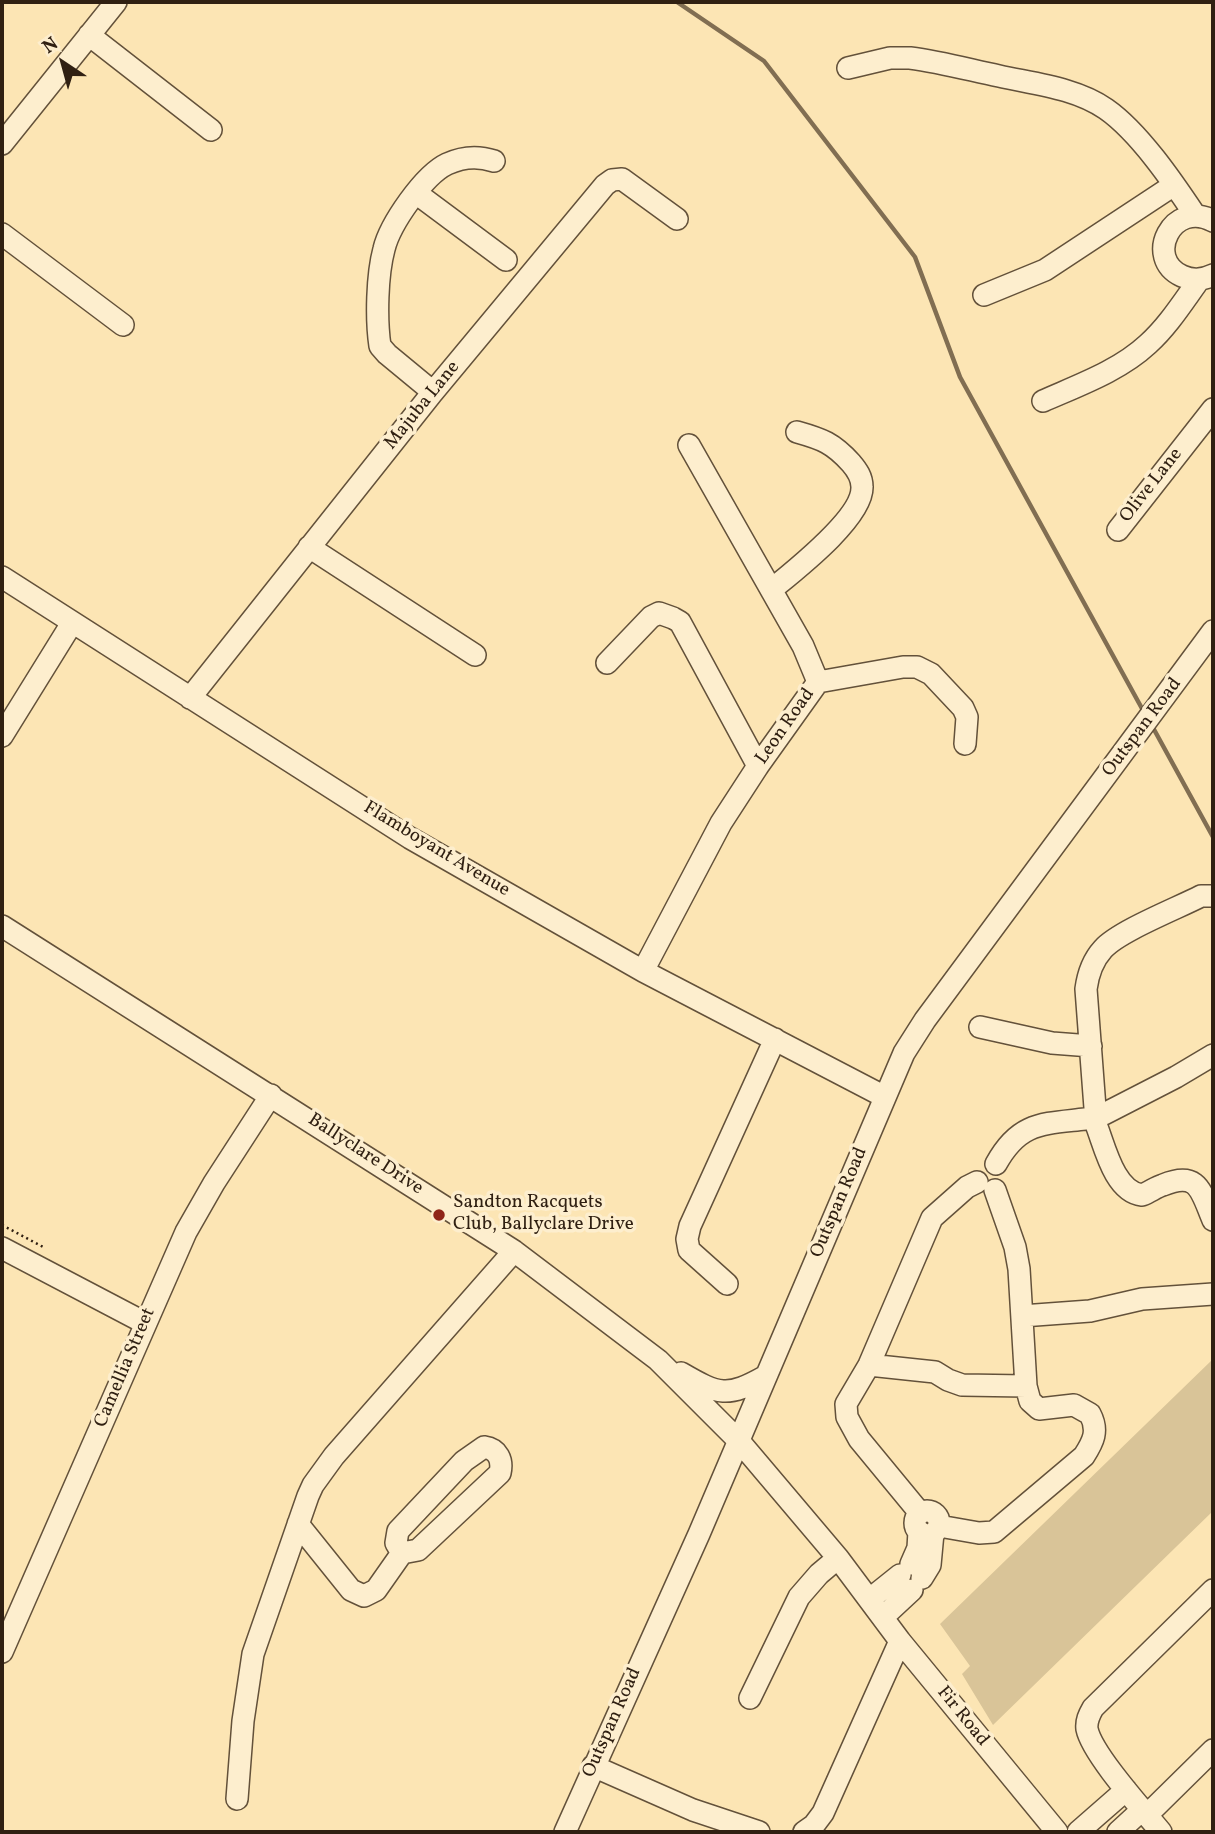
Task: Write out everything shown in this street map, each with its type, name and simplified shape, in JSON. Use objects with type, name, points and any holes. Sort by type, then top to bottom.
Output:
[{"type":"street","points":[[2,144],[116,2]]},
{"type":"street","points":[[89,35],[211,130]]},
{"type":"street","points":[[848,68],[890,58],[911,58],[1080,95],[1105,108],[1125,124],[1204,218]]},
{"type":"street","points":[[433,392],[380,346],[380,268],[384,248],[389,233],[416,193],[446,164],[471,158],[494,161]]},
{"type":"street","name":"Majuba Lane","points":[[190,698],[433,392],[596,195],[612,180],[622,179],[677,219]]},
{"type":"street","points":[[984,295],[1045,270],[1174,185]]},
{"type":"street","points":[[416,193],[506,260]]},
{"type":"street","points":[[1204,218],[1181,219],[1166,235],[1164,246],[1165,257],[1178,275],[1188,279],[1206,277]]},
{"type":"street","points":[[2,234],[123,325]]},
{"type":"street","points":[[1043,401],[1130,359],[1163,329],[1206,277]]},
{"type":"street","name":"Olive Lane","points":[[1118,530],[1213,409]]},
{"type":"street","points":[[771,590],[814,555],[858,504],[862,492],[859,472],[837,447],[822,439],[797,432]]},
{"type":"street","name":"Leon Road","points":[[643,971],[721,823],[818,681],[803,646],[689,445]]},
{"type":"street","points":[[309,547],[475,655]]},
{"type":"street","name":"Flamboyant Avenue","points":[[2,577],[410,838],[643,971],[885,1097]]},
{"type":"street","points":[[607,663],[651,617],[659,614],[680,622],[758,766]]},
{"type":"street","points":[[2,736],[72,623]]},
{"type":"street","name":"Outspan Road","points":[[565,1832],[699,1534],[913,1037],[1213,631]]},
{"type":"street","points":[[818,681],[917,667],[931,674],[963,708],[967,717],[965,744]]},
{"type":"street","points":[[1213,896],[1201,896],[1104,947],[1088,973],[1086,989],[1095,1117],[1118,1178],[1138,1195],[1182,1178],[1188,1180],[1194,1183],[1213,1220]]},
{"type":"street","name":"Ballyclare Drive","points":[[2,926],[514,1251],[658,1360],[738,1441]]},
{"type":"street","points":[[980,1027],[1052,1043],[1091,1046]]},
{"type":"street","points":[[727,1284],[689,1250],[687,1239],[690,1226],[775,1039]]},
{"type":"street","points":[[986,1186],[1015,1247],[1026,1386],[1030,1401],[1039,1409],[1074,1405],[1090,1414],[1096,1428],[1093,1442],[1084,1457],[994,1532],[979,1533],[927,1526],[859,1439],[847,1417],[846,1404],[869,1365],[925,1230],[940,1209],[986,1186],[1000,1186],[1004,1177],[1003,1171],[996,1164],[1015,1137],[1036,1125],[1095,1117],[1213,1057]]},
{"type":"street","name":"Camellia Street","points":[[2,1652],[145,1323],[199,1206],[271,1095]]},
{"type":"street","points":[[2,1248],[145,1323]]},
{"type":"street","points":[[237,1799],[243,1721],[253,1654],[313,1485],[325,1467],[514,1251]]},
{"type":"street","points":[[1021,1316],[1090,1311],[1142,1298],[1213,1294]]},
{"type":"street","points":[[658,1360],[719,1392],[746,1388],[766,1376]]},
{"type":"street","points":[[869,1365],[923,1369],[962,1385],[1026,1386]]},
{"type":"street","name":"Fir Road","points":[[738,1441],[838,1558],[1048,1829]]},
{"type":"street","points":[[298,1524],[351,1590],[364,1596],[376,1590],[402,1553],[418,1550],[500,1473],[502,1463],[498,1454],[484,1447],[464,1461],[398,1531],[396,1543],[402,1553]]},
{"type":"street","points":[[883,1617],[908,1577],[927,1526]]},
{"type":"street","points":[[750,1698],[799,1597],[819,1574],[838,1558]]},
{"type":"street","points":[[870,1599],[908,1577]]},
{"type":"street","points":[[1161,1832],[1126,1790],[1092,1742],[1087,1729],[1089,1715],[1213,1590]]},
{"type":"street","points":[[804,1832],[814,1825],[823,1813],[900,1641]]},
{"type":"street","points":[[1118,1832],[1145,1812],[1213,1750]]},
{"type":"street","points":[[593,1766],[693,1810],[759,1832]]},
{"type":"street","points":[[1078,1832],[1126,1790]]},
{"type":"path","points":[[2,1225],[48,1250]]},
{"type":"shaded area","points":[[1213,1359],[1213,1511],[993,1725],[962,1674],[970,1666],[940,1624]]},
{"type":"waterway","points":[[677,2],[764,61],[915,257],[960,377],[1145,714]]},
{"type":"waterway","points":[[1151,724],[1213,837]]},
{"type":"place","name":"Sandton Racquets Club, Ballyclare Drive","points":[[439,1215]]}]
